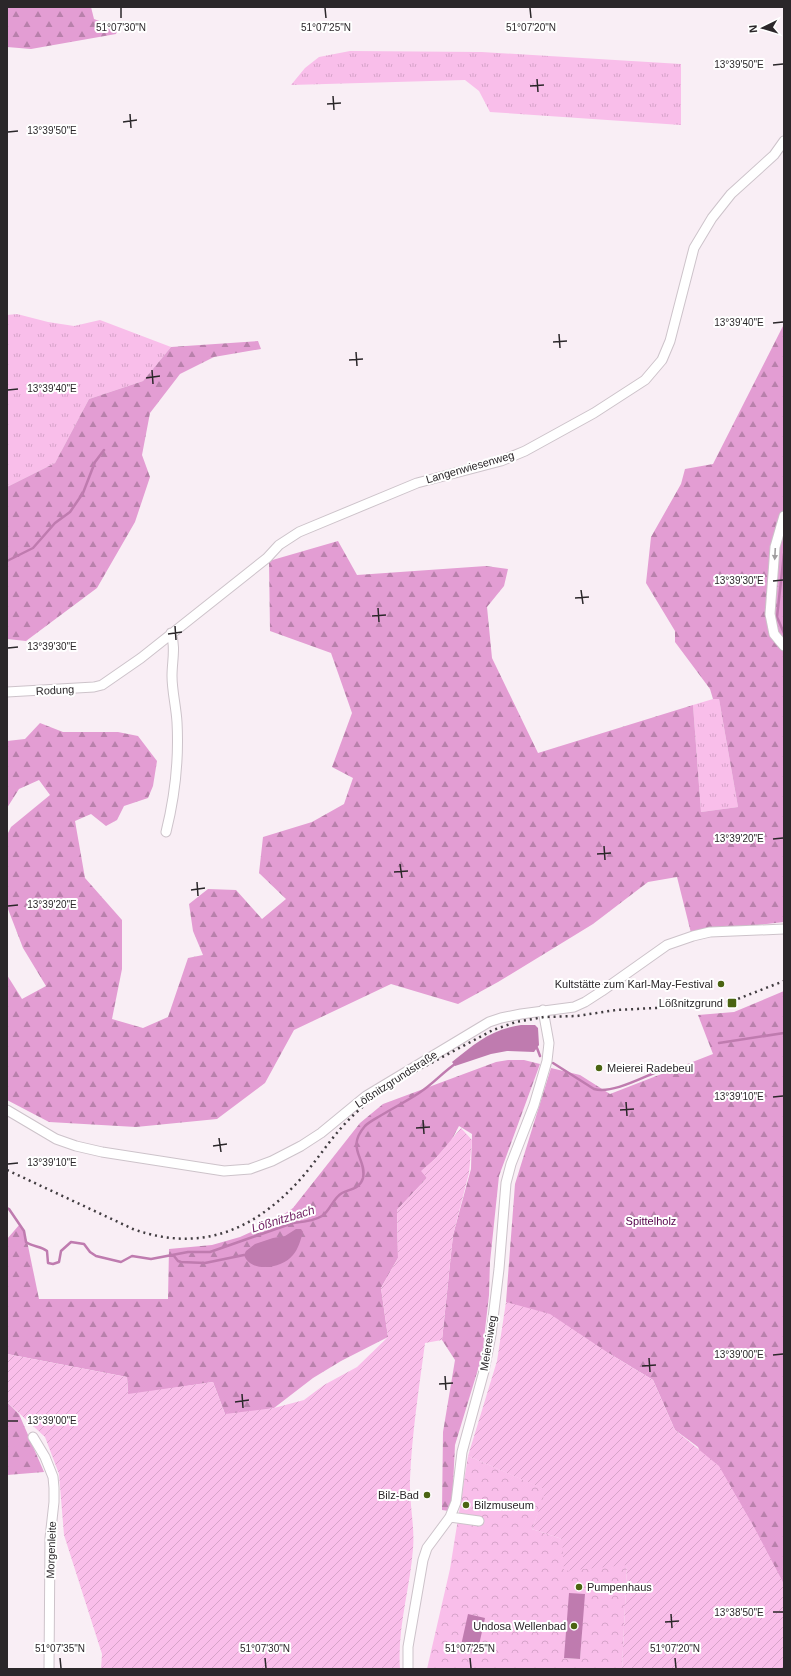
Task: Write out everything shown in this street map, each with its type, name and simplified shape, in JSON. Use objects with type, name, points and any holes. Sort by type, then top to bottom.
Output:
[{"type":"street","name":"Langenwiesenweg","points":[[102,685],[141,658],[267,558],[279,545],[299,532],[417,483],[501,461],[525,451],[594,413],[645,380],[662,360],[670,341],[694,248],[712,218],[731,194],[774,155],[784,141]]},
{"type":"street","points":[[784,516],[775,547],[770,614],[774,634],[784,646]]},
{"type":"street","points":[[166,832],[176,782],[178,748],[177,720],[172,675],[174,642],[171,633]]},
{"type":"street","name":"Rodung","points":[[7,692],[94,687],[102,685]]},
{"type":"street","name":"Lößnitzgrundstraße","points":[[7,1110],[56,1139],[76,1146],[102,1152],[224,1171],[250,1169],[272,1161],[301,1146],[321,1133],[366,1096],[489,1022],[501,1018],[543,1010],[574,1007],[585,1002],[667,945],[693,936],[710,932],[784,929]]},
{"type":"street","name":"Meiereiweg","points":[[408,1669],[408,1647],[423,1560],[427,1548],[450,1517],[456,1502],[462,1452],[484,1371],[491,1335],[499,1269],[506,1183],[511,1164],[534,1104],[548,1061],[549,1043],[543,1010]]},
{"type":"street","name":"Morgenleite","points":[[33,1437],[45,1456],[53,1477],[54,1488],[50,1538],[49,1669]]},
{"type":"street","points":[[450,1517],[479,1522]]},
{"type":"green space","points":[[7,7],[91,7],[94,19],[118,28],[116,34],[31,49],[7,47]]},
{"type":"green space","points":[[350,51],[482,52],[681,64],[681,125],[490,112],[479,91],[465,80],[291,85],[305,68],[319,57]]},
{"type":"green space","points":[[17,314],[48,322],[74,326],[100,320],[171,347],[143,381],[89,399],[55,463],[7,487],[7,315]]},
{"type":"green space","points":[[784,324],[784,922],[691,933],[677,877],[648,882],[593,924],[498,982],[458,1004],[391,984],[294,1030],[265,1083],[217,1119],[136,1127],[49,1122],[7,1100],[7,975],[22,999],[46,986],[23,948],[8,909],[7,835],[11,827],[50,795],[39,780],[19,789],[7,808],[7,741],[25,739],[40,723],[63,732],[118,732],[138,736],[157,761],[153,786],[148,798],[124,806],[117,820],[106,826],[91,814],[75,821],[85,878],[122,920],[122,969],[112,1019],[143,1028],[168,1017],[188,958],[203,955],[193,931],[189,904],[208,889],[236,890],[262,919],[286,899],[259,873],[263,837],[312,822],[344,804],[353,778],[332,767],[352,713],[331,653],[270,631],[269,561],[338,541],[357,575],[486,566],[508,569],[504,586],[487,607],[492,658],[538,753],[693,705],[701,812],[738,807],[719,699],[713,699],[710,689],[675,642],[675,631],[646,583],[651,537],[681,484],[685,469],[713,464]]},
{"type":"green space","points":[[258,341],[261,349],[214,357],[180,374],[150,413],[142,455],[150,477],[135,522],[97,588],[26,641],[7,639],[7,487],[55,463],[89,399],[143,381],[171,347]]},
{"type":"green space","points":[[713,699],[719,699],[738,807],[701,812],[693,705]]},
{"type":"green space","name":"Spittelholz","points":[[784,991],[784,1647],[698,1447],[675,1430],[653,1380],[610,1354],[506,1302],[515,1184],[551,1068],[580,1075],[610,1094],[713,1054],[698,1015],[734,1012]]},
{"type":"green space","points":[[524,1060],[540,1064],[499,1176],[490,1262],[489,1295],[482,1356],[455,1445],[452,1506],[449,1511],[442,1510],[443,1432],[455,1360],[442,1340],[453,1235],[471,1169],[472,1134],[459,1126],[451,1141],[422,1171],[427,1178],[397,1210],[398,1258],[381,1288],[388,1337],[341,1361],[313,1378],[274,1408],[244,1414],[225,1414],[213,1382],[128,1395],[127,1377],[7,1354],[7,1239],[20,1224],[27,1241],[39,1299],[168,1299],[169,1249],[212,1245],[240,1237],[271,1223],[293,1208],[360,1123],[383,1104],[496,1062]]},
{"type":"green space","points":[[461,1128],[472,1140],[469,1173],[453,1235],[442,1340],[425,1343],[414,1428],[410,1488],[413,1549],[400,1639],[400,1669],[101,1669],[102,1654],[64,1535],[59,1474],[45,1437],[7,1402],[7,1354],[127,1377],[128,1394],[213,1382],[225,1414],[274,1408],[304,1400],[324,1385],[357,1367],[388,1337],[381,1288],[398,1258],[397,1210],[427,1178],[421,1171],[436,1158]]},
{"type":"green space","points":[[506,1302],[550,1314],[610,1354],[653,1380],[675,1430],[719,1466],[754,1527],[784,1584],[784,1669],[622,1669],[627,1565],[564,1571],[562,1539],[532,1529],[546,1490],[468,1456],[497,1361]]},
{"type":"green space","points":[[7,1402],[19,1414],[44,1472],[7,1475]]},
{"type":"green space","points":[[468,1456],[547,1490],[532,1529],[562,1539],[627,1565],[622,1669],[427,1669],[450,1569]],"holes":[[[584,1594],[580,1659],[564,1658]]]},
{"type":"shaded area","points":[[521,1025],[535,1025],[538,1028],[539,1045],[534,1052],[507,1051],[491,1054],[455,1066],[452,1062],[484,1038],[501,1030]]},
{"type":"shaded area","points":[[296,1229],[301,1229],[303,1232],[299,1244],[293,1255],[282,1263],[275,1266],[260,1267],[253,1265],[244,1255],[246,1251],[255,1244],[285,1236]]},
{"type":"shaded area","name":"Undosa Wellenbad","points":[[569,1593],[585,1594],[580,1659],[564,1658]]},
{"type":"shaded area","points":[[468,1614],[485,1618],[477,1654],[460,1650]]},
{"type":"waterway","points":[[7,561],[33,548],[55,523],[70,512],[83,493],[95,462],[104,450]]},
{"type":"waterway","points":[[784,554],[777,617],[784,633]]},
{"type":"waterway","name":"Lößnitzbach","points":[[719,1043],[784,1033]]},
{"type":"waterway","name":"Lößnitzbach","points":[[537,1048],[540,1056]]},
{"type":"waterway","name":"Lößnitzbach","points":[[553,1063],[594,1089],[601,1090],[618,1087],[659,1071]]},
{"type":"waterway","name":"Lößnitzbach","points":[[7,1208],[24,1231],[26,1242],[47,1251],[48,1263],[53,1264],[59,1262],[61,1251],[71,1242],[84,1244],[90,1252],[96,1256],[121,1262],[132,1256],[151,1259],[188,1252],[210,1252],[293,1223],[315,1219],[325,1214],[339,1195],[357,1187],[362,1182],[363,1171],[358,1153],[357,1141],[359,1134],[365,1126],[424,1090],[455,1064]]},
{"type":"waterway","points":[[174,1256],[181,1262],[205,1263],[244,1255]]},
{"type":"railway","points":[[7,1170],[133,1229],[156,1236],[179,1239],[201,1238],[221,1234],[241,1226],[260,1215],[278,1201],[296,1184],[347,1121],[390,1085],[493,1030],[516,1022],[544,1017],[577,1016],[616,1010],[714,1005],[735,1000],[784,981]]},
{"type":"place","name":"Kultstätte zum Karl-May-Festival","points":[[721,984]]},
{"type":"place","name":"Lößnitzgrund","points":[[732,1003]]},
{"type":"place","name":"Meierei Radebeul","points":[[599,1068]]},
{"type":"place","name":"Bilz-Bad","points":[[427,1495]]},
{"type":"place","name":"Bilzmuseum","points":[[466,1505]]},
{"type":"place","name":"Pumpenhaus","points":[[579,1587]]},
{"type":"place","name":"Undosa Wellenbad","points":[[574,1626]]}]
